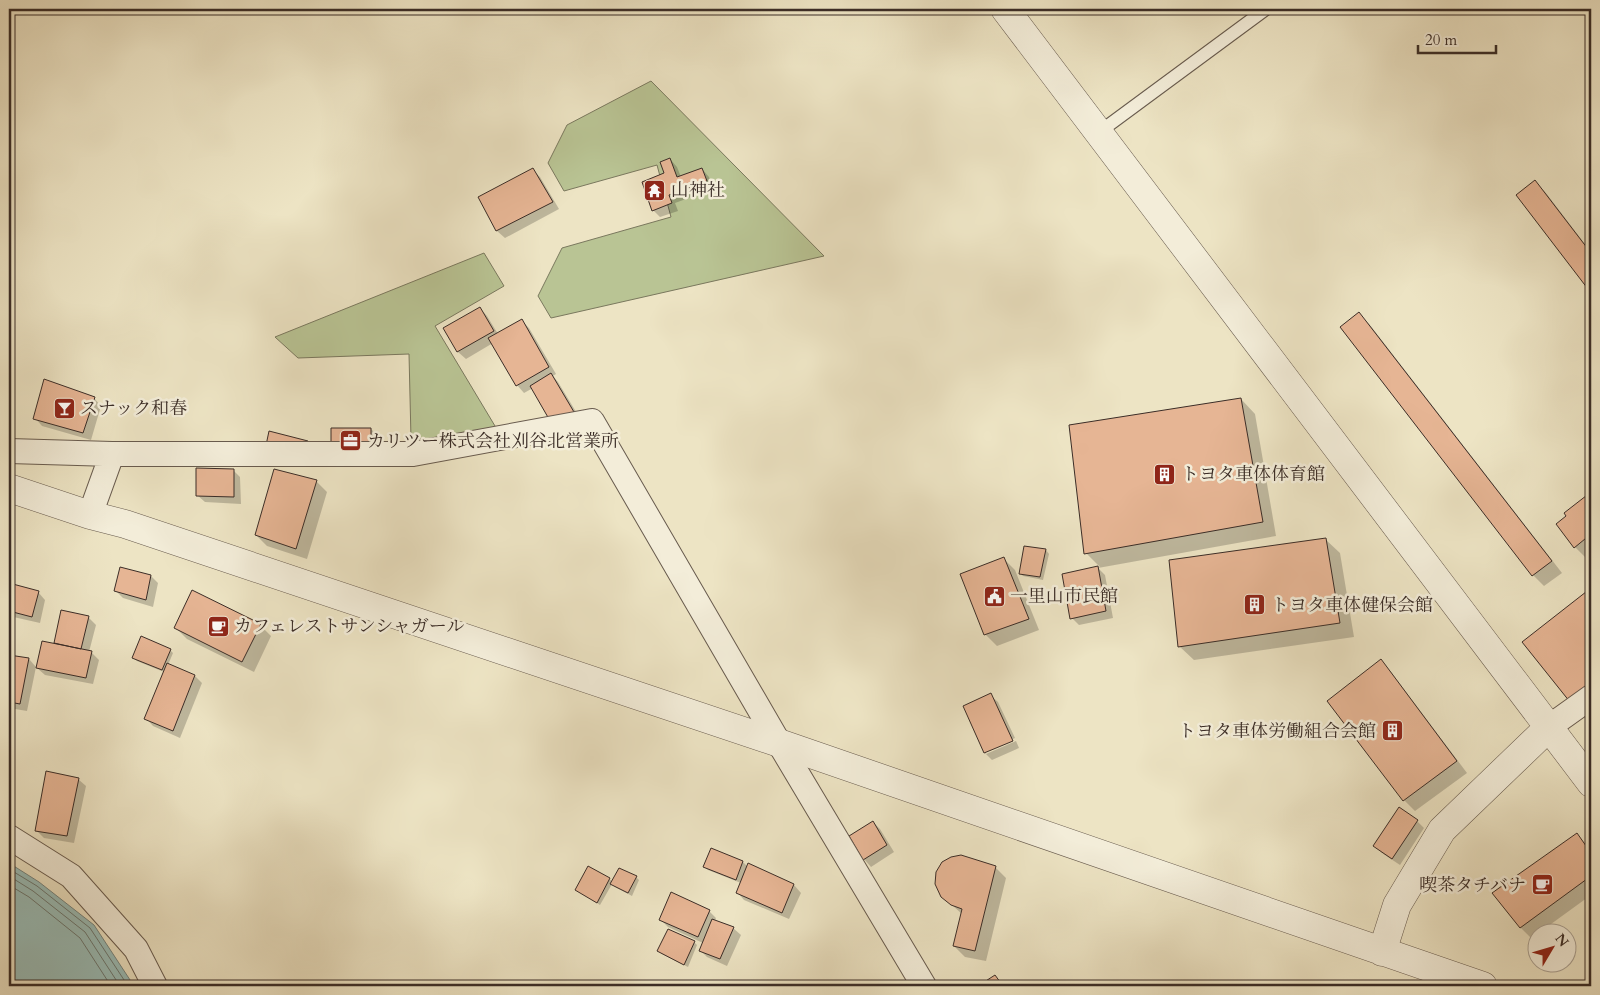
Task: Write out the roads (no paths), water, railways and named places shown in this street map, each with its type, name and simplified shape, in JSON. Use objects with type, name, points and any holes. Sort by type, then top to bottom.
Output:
[{"type":"street","points":[[1005,9],[1591,783]]},
{"type":"street","points":[[9,450],[112,454],[412,454],[592,421],[779,743],[924,986]]},
{"type":"street","points":[[90,515],[112,454]]},
{"type":"street","points":[[9,488],[90,515],[125,524],[779,743],[1483,986]]},
{"type":"street","points":[[1382,952],[1397,905],[1442,830],[1550,727],[1591,697]]},
{"type":"street","points":[[9,837],[71,876],[136,949],[156,986]]},
{"type":"lane","points":[[1098,133],[1266,9]]},
{"type":"water","points":[[9,863],[39,882],[94,925],[134,986],[9,986]]},
{"type":"place","name":"山神社","points":[[655,190]]},
{"type":"place","name":"スナック和春","points":[[64,408]]},
{"type":"place","name":"カリツー株式会社刈谷北営業所","points":[[351,441]]},
{"type":"place","name":"トヨタ車体体育館","points":[[1165,474]]},
{"type":"place","name":"一里山市民館","points":[[994,596]]},
{"type":"place","name":"トヨタ車体健保会館","points":[[1255,605]]},
{"type":"place","name":"カフェレストサンシャガール","points":[[218,626]]},
{"type":"place","name":"トヨタ車体労働組合会館","points":[[1392,731]]},
{"type":"place","name":"喫茶タチバナ","points":[[1542,885]]}]
